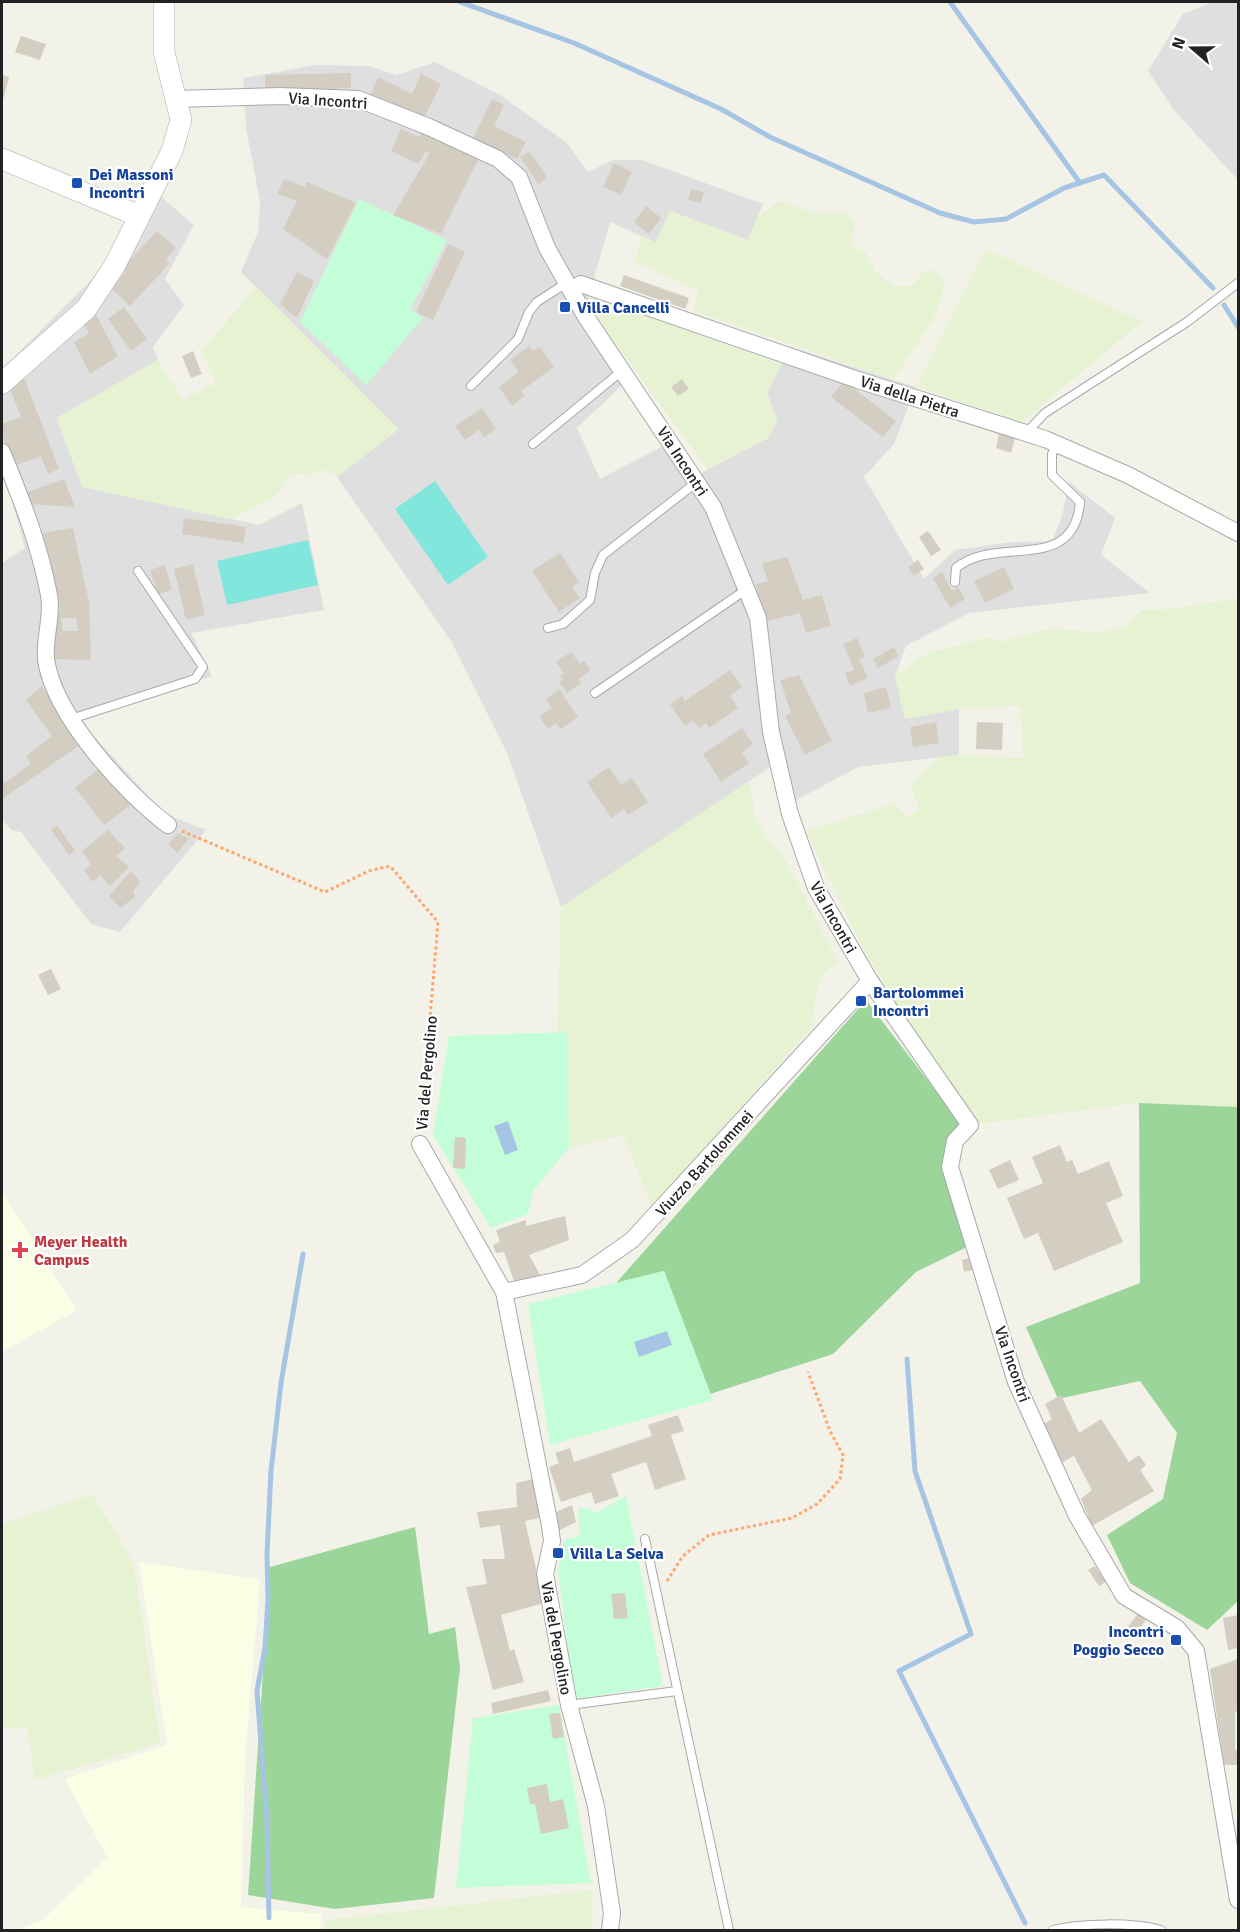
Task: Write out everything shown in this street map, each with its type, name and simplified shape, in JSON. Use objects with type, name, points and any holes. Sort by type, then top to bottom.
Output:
[{"type":"street","points":[[2,383],[86,309],[115,265],[172,151],[180,120],[165,52],[164,2]]},
{"type":"street","name":"Via Incontri","points":[[175,99],[280,96],[358,99],[429,126],[498,159],[519,177],[548,248],[586,317],[624,370],[713,507],[758,618],[771,732],[790,814],[816,888],[870,981],[970,1125],[955,1141],[950,1167],[1016,1382],[1077,1516],[1124,1596],[1177,1628],[1196,1651],[1239,1900]]},
{"type":"street","points":[[2,159],[139,216]]},
{"type":"street","name":"Via della Pietra","points":[[570,285],[581,284],[858,380],[1065,447],[1239,533]]},
{"type":"street","points":[[2,452],[23,503],[50,597],[46,657],[60,703],[86,741],[150,812],[168,825]]},
{"type":"street","name":"Viuzzo Bartolommei","points":[[504,1293],[582,1275],[632,1240],[870,981]]},
{"type":"street","name":"Via del Pergolino","points":[[420,1144],[504,1293],[550,1526],[552,1541],[545,1574],[569,1706],[596,1806],[612,1913],[610,1930]]},
{"type":"lane","points":[[1026,433],[1045,413],[1187,322],[1239,283]]},
{"type":"lane","points":[[471,386],[518,339],[529,312],[537,302],[570,285]]},
{"type":"lane","points":[[533,444],[624,370]]},
{"type":"lane","points":[[955,582],[956,568],[962,563],[996,552],[1052,547],[1067,535],[1079,513],[1080,502],[1052,475],[1052,454],[1065,447]]},
{"type":"lane","points":[[548,628],[563,624],[590,600],[595,573],[603,555],[697,482]]},
{"type":"lane","points":[[71,719],[195,679],[203,667],[138,571]]},
{"type":"lane","points":[[594,693],[747,589]]},
{"type":"lane","points":[[645,1539],[729,1930]]},
{"type":"lane","points":[[569,1706],[677,1691]]},
{"type":"lane","points":[[1053,1930],[1067,1927],[1101,1926],[1148,1927],[1161,1930]]},
{"type":"path","name":"Via del Pergolino","points":[[168,825],[325,892],[369,871],[390,866],[438,922],[420,1144]]},
{"type":"path","points":[[658,1597],[683,1556],[709,1535],[792,1518],[817,1504],[840,1479],[843,1455],[830,1431],[808,1372]]},
{"type":"shaded area","points":[[1213,2],[1238,2],[1238,180],[1174,110],[1148,71],[1183,14]]},
{"type":"shaded area","points":[[435,62],[500,95],[567,143],[588,172],[613,160],[642,160],[763,204],[748,240],[670,211],[656,243],[610,222],[589,296],[590,309],[634,374],[577,428],[600,479],[678,438],[699,474],[768,438],[777,421],[767,392],[791,347],[916,387],[894,444],[864,477],[924,579],[955,550],[1012,542],[1052,541],[1062,516],[1069,482],[1115,518],[1101,555],[1150,593],[969,613],[906,646],[895,676],[905,719],[959,709],[959,755],[858,767],[780,809],[772,766],[561,907],[508,755],[451,641],[337,477],[398,429],[241,272],[258,232],[260,202],[246,127],[243,78],[315,65],[370,66],[396,75]]},
{"type":"shaded area","points":[[144,182],[194,225],[165,279],[184,305],[153,347],[158,360],[57,418],[82,486],[259,525],[302,503],[324,610],[191,633],[212,676],[80,721],[165,814],[206,830],[120,932],[91,924],[21,832],[11,830],[2,819],[2,563],[25,548],[11,498],[2,477],[2,369],[105,266]]},
{"type":"shaded area","points":[[779,201],[817,214],[830,211],[848,214],[856,224],[849,245],[866,253],[876,272],[893,286],[912,286],[922,273],[934,270],[945,282],[935,317],[893,380],[694,311],[698,290],[635,262],[641,236],[656,242],[670,211],[748,240],[757,218]]},
{"type":"shaded area","points":[[986,249],[1142,322],[1021,422],[916,387]]},
{"type":"shaded area","points":[[256,286],[399,429],[337,477],[323,470],[308,476],[300,473],[286,478],[280,491],[273,498],[230,519],[82,487],[57,418],[158,360],[183,400],[216,383],[202,351]]},
{"type":"shaded area","points":[[589,296],[782,364],[767,392],[777,421],[768,438],[708,469],[590,309]]},
{"type":"shaded area","points":[[435,481],[488,557],[448,585],[395,509]]},
{"type":"shaded area","points":[[308,540],[318,585],[227,605],[217,561]]},
{"type":"shaded area","points":[[1238,598],[1238,1107],[1139,1103],[970,1125],[860,943],[806,831],[895,803],[906,817],[919,809],[911,786],[937,758],[959,755],[1023,758],[1020,706],[959,709],[905,719],[895,676],[928,653],[989,637],[1001,642],[1052,628],[1100,633],[1126,626],[1141,610],[1170,609]]},
{"type":"shaded area","points":[[749,781],[755,816],[767,839],[784,857],[838,961],[823,975],[816,992],[812,1027],[652,1207],[623,1135],[569,1148],[567,1033],[557,1032],[561,907]]},
{"type":"shaded area","points":[[508,1121],[518,1150],[505,1155],[494,1126]]},
{"type":"shaded area","name":"Meyer Health Campus","points":[[2,1191],[77,1310],[2,1352]]},
{"type":"shaded area","points":[[667,1331],[672,1345],[639,1357],[634,1342]]},
{"type":"shaded area","points":[[93,1494],[134,1565],[160,1743],[35,1780],[27,1728],[2,1728],[2,1524]]},
{"type":"shaded area","points":[[139,1562],[260,1579],[245,1759],[241,1907],[321,1914],[320,1930],[17,1930],[44,1919],[107,1857],[65,1779],[167,1745]]},
{"type":"shaded area","points":[[593,1890],[591,1930],[325,1930],[326,1920]]},
{"type":"green space","points":[[359,199],[447,240],[410,310],[423,318],[366,385],[300,322]]},
{"type":"green space","points":[[866,1000],[961,1124],[948,1143],[942,1167],[967,1247],[916,1272],[833,1354],[710,1394],[664,1271],[616,1283]]},
{"type":"green space","points":[[567,1032],[569,1148],[533,1191],[528,1214],[491,1228],[433,1135],[449,1036]]},
{"type":"green space","points":[[1139,1103],[1238,1107],[1238,1601],[1207,1630],[1130,1583],[1107,1535],[1163,1499],[1177,1433],[1140,1381],[1058,1399],[1026,1327],[1140,1283]]},
{"type":"green space","points":[[664,1271],[713,1400],[550,1445],[528,1304]]},
{"type":"green space","points":[[626,1496],[663,1686],[574,1699],[558,1569],[564,1540],[580,1536],[578,1508],[592,1509],[594,1514]]},
{"type":"green space","points":[[415,1527],[429,1634],[455,1627],[460,1668],[434,1898],[335,1909],[248,1895],[270,1567]]},
{"type":"green space","points":[[559,1705],[591,1883],[456,1888],[473,1718]]},
{"type":"building","points":[[21,36],[46,44],[40,60],[15,52]]},
{"type":"building","points":[[351,73],[351,88],[265,91],[265,75]]},
{"type":"building","points":[[421,74],[441,84],[423,120],[370,95],[378,77],[412,94]]},
{"type":"building","points":[[2,75],[9,77],[2,104]]},
{"type":"building","points":[[492,99],[504,105],[494,126],[526,142],[517,159],[473,138]]},
{"type":"building","points":[[401,129],[419,137],[421,133],[478,160],[441,234],[393,215],[430,153],[426,151],[418,164],[391,151]]},
{"type":"building","points":[[529,151],[547,177],[539,185],[520,157]]},
{"type":"building","points":[[614,163],[632,172],[621,195],[603,187]]},
{"type":"building","points":[[284,179],[305,187],[307,182],[356,203],[327,259],[283,229],[297,201],[277,194]]},
{"type":"building","points":[[691,189],[704,192],[701,203],[688,200]]},
{"type":"building","points":[[646,206],[661,218],[649,234],[634,222]]},
{"type":"building","points":[[157,231],[176,248],[166,259],[170,263],[130,306],[111,288],[125,273],[121,269]]},
{"type":"building","points":[[448,244],[465,252],[433,320],[416,312]]},
{"type":"building","points":[[297,272],[314,281],[297,318],[280,304]]},
{"type":"building","points":[[624,275],[689,298],[685,309],[620,286]]},
{"type":"building","points":[[124,307],[147,339],[131,351],[108,319]]},
{"type":"building","points":[[96,315],[118,356],[90,374],[74,342],[89,333],[83,324]]},
{"type":"building","points":[[529,346],[533,351],[540,347],[554,367],[521,391],[525,396],[512,406],[499,387],[519,372],[510,360]]},
{"type":"building","points":[[193,351],[202,374],[191,378],[182,356]]},
{"type":"building","points":[[23,375],[59,469],[48,474],[41,456],[14,466],[2,435],[2,424],[21,417],[7,381]]},
{"type":"building","points":[[682,379],[689,389],[678,396],[671,387]]},
{"type":"building","points":[[844,381],[896,421],[883,437],[831,397]]},
{"type":"building","points":[[482,408],[496,429],[484,437],[479,430],[465,440],[455,426]]},
{"type":"building","points":[[999,434],[1015,438],[1011,453],[996,448]]},
{"type":"building","points":[[64,479],[75,507],[28,504],[25,493]]},
{"type":"building","points":[[184,518],[246,527],[243,543],[182,534]]},
{"type":"building","points":[[73,528],[89,603],[91,660],[51,659],[53,611],[60,611],[43,533]],"holes":[[[61,618],[76,618],[78,631],[63,631]]]},
{"type":"building","points":[[928,531],[941,550],[931,556],[919,537]]},
{"type":"building","points":[[560,553],[579,582],[572,587],[580,598],[559,612],[532,571]]},
{"type":"building","points":[[787,557],[803,600],[822,595],[831,626],[806,633],[800,613],[764,622],[756,584],[768,581],[762,563]]},
{"type":"building","points":[[918,560],[924,569],[914,576],[908,567]]},
{"type":"building","points":[[193,564],[205,615],[186,620],[174,569]]},
{"type":"building","points":[[165,565],[172,590],[158,594],[150,570]]},
{"type":"building","points":[[1004,567],[1014,589],[985,603],[974,581]]},
{"type":"building","points":[[942,572],[952,591],[958,587],[965,599],[950,608],[933,578]]},
{"type":"building","points":[[857,638],[865,657],[859,659],[868,678],[850,686],[845,673],[854,670],[843,644]]},
{"type":"building","points":[[894,647],[899,656],[878,668],[873,659]]},
{"type":"building","points":[[571,652],[580,664],[584,661],[591,670],[579,679],[581,683],[567,693],[559,682],[563,680],[560,676],[564,673],[556,662]]},
{"type":"building","points":[[730,670],[742,687],[730,696],[738,708],[709,728],[706,723],[699,728],[693,720],[685,726],[670,704],[682,696],[685,701]]},
{"type":"building","points":[[799,675],[832,741],[805,755],[785,716],[791,713],[780,680]]},
{"type":"building","points":[[42,686],[80,745],[2,799],[2,779],[4,783],[31,764],[26,756],[52,736],[26,700]]},
{"type":"building","points":[[886,687],[891,708],[868,713],[864,693]]},
{"type":"building","points":[[559,689],[578,717],[561,729],[556,723],[548,729],[539,716],[552,708],[546,699]]},
{"type":"building","points":[[936,722],[939,743],[913,747],[910,727]]},
{"type":"building","points":[[977,722],[1003,723],[1002,750],[976,749]]},
{"type":"building","points":[[742,728],[753,744],[742,752],[749,763],[721,782],[703,754]]},
{"type":"building","points":[[103,765],[133,803],[104,825],[75,788]]},
{"type":"building","points":[[609,767],[621,785],[632,778],[648,802],[628,815],[624,809],[611,818],[587,782]]},
{"type":"building","points":[[57,825],[75,851],[69,855],[51,830]]},
{"type":"building","points":[[108,830],[125,848],[116,856],[129,867],[110,886],[100,875],[93,882],[84,870],[91,864],[82,851]]},
{"type":"building","points":[[178,833],[189,839],[177,853],[168,844]]},
{"type":"building","points":[[131,871],[140,882],[133,891],[135,897],[120,908],[109,896]]},
{"type":"building","points":[[51,969],[61,989],[48,995],[38,975]]},
{"type":"building","points":[[455,1137],[466,1138],[465,1169],[453,1168]]},
{"type":"building","points":[[1060,1145],[1067,1162],[1072,1160],[1078,1174],[1109,1161],[1123,1196],[1106,1203],[1123,1242],[1054,1271],[1038,1233],[1024,1239],[1007,1198],[1043,1183],[1032,1157]]},
{"type":"building","points":[[1010,1160],[1019,1180],[998,1189],[989,1170]]},
{"type":"building","points":[[565,1216],[569,1240],[529,1255],[542,1278],[514,1281],[504,1252],[496,1253],[493,1245],[500,1242],[496,1230],[526,1220],[526,1226]]},
{"type":"building","points":[[969,1258],[972,1270],[964,1272],[962,1260]]},
{"type":"building","points":[[1061,1395],[1079,1433],[1101,1419],[1129,1462],[1139,1455],[1146,1465],[1140,1470],[1154,1491],[1092,1526],[1081,1499],[1092,1490],[1074,1456],[1061,1463],[1044,1424],[1052,1419],[1045,1404]]},
{"type":"building","points":[[678,1415],[684,1431],[671,1435],[686,1479],[655,1490],[646,1462],[611,1474],[619,1496],[595,1504],[591,1492],[561,1502],[549,1467],[559,1463],[555,1453],[570,1448],[574,1462],[652,1436],[648,1425]]},
{"type":"building","points":[[538,1478],[543,1517],[525,1521],[544,1603],[501,1615],[510,1651],[514,1649],[524,1682],[493,1690],[466,1587],[487,1584],[482,1559],[505,1559],[500,1525],[480,1528],[477,1512],[517,1507],[516,1483]]},
{"type":"building","points":[[572,1505],[576,1522],[558,1531],[554,1513]]},
{"type":"building","points":[[1095,1566],[1106,1582],[1099,1586],[1088,1570]]},
{"type":"building","points":[[625,1593],[628,1618],[614,1619],[611,1594]]},
{"type":"building","points":[[1139,1612],[1147,1618],[1137,1633],[1128,1627]]},
{"type":"building","points":[[1238,1615],[1238,1648],[1228,1650],[1223,1618]]},
{"type":"building","points":[[1238,1659],[1235,1750],[1238,1750],[1238,1765],[1224,1765],[1210,1669]]},
{"type":"building","points":[[548,1690],[551,1701],[493,1714],[491,1703]]},
{"type":"building","points":[[560,1713],[564,1737],[553,1739],[549,1714]]},
{"type":"building","points":[[547,1784],[550,1802],[563,1799],[569,1828],[541,1834],[535,1804],[530,1804],[527,1788]]},
{"type":"waterway","points":[[460,2],[574,43],[721,109],[770,137],[940,213],[974,222],[1006,219],[1064,188],[1104,175],[1213,288]]},
{"type":"waterway","points":[[950,2],[1080,183]]},
{"type":"waterway","points":[[1224,305],[1238,327]]},
{"type":"waterway","points":[[269,1918],[267,1821],[257,1691],[265,1648],[271,1471],[281,1383],[303,1254]]},
{"type":"waterway","points":[[907,1359],[915,1471],[971,1634],[899,1671],[1025,1923]]},
{"type":"place","name":"Dei Massoni Incontri","points":[[77,183]]},
{"type":"place","name":"Villa Cancelli","points":[[565,307]]},
{"type":"place","name":"Bartolommei Incontri","points":[[861,1001]]},
{"type":"place","name":"Meyer Health Campus","points":[[20,1250]]},
{"type":"place","name":"Villa La Selva","points":[[558,1553]]},
{"type":"place","name":"Incontri Poggio Secco","points":[[1176,1640]]}]
